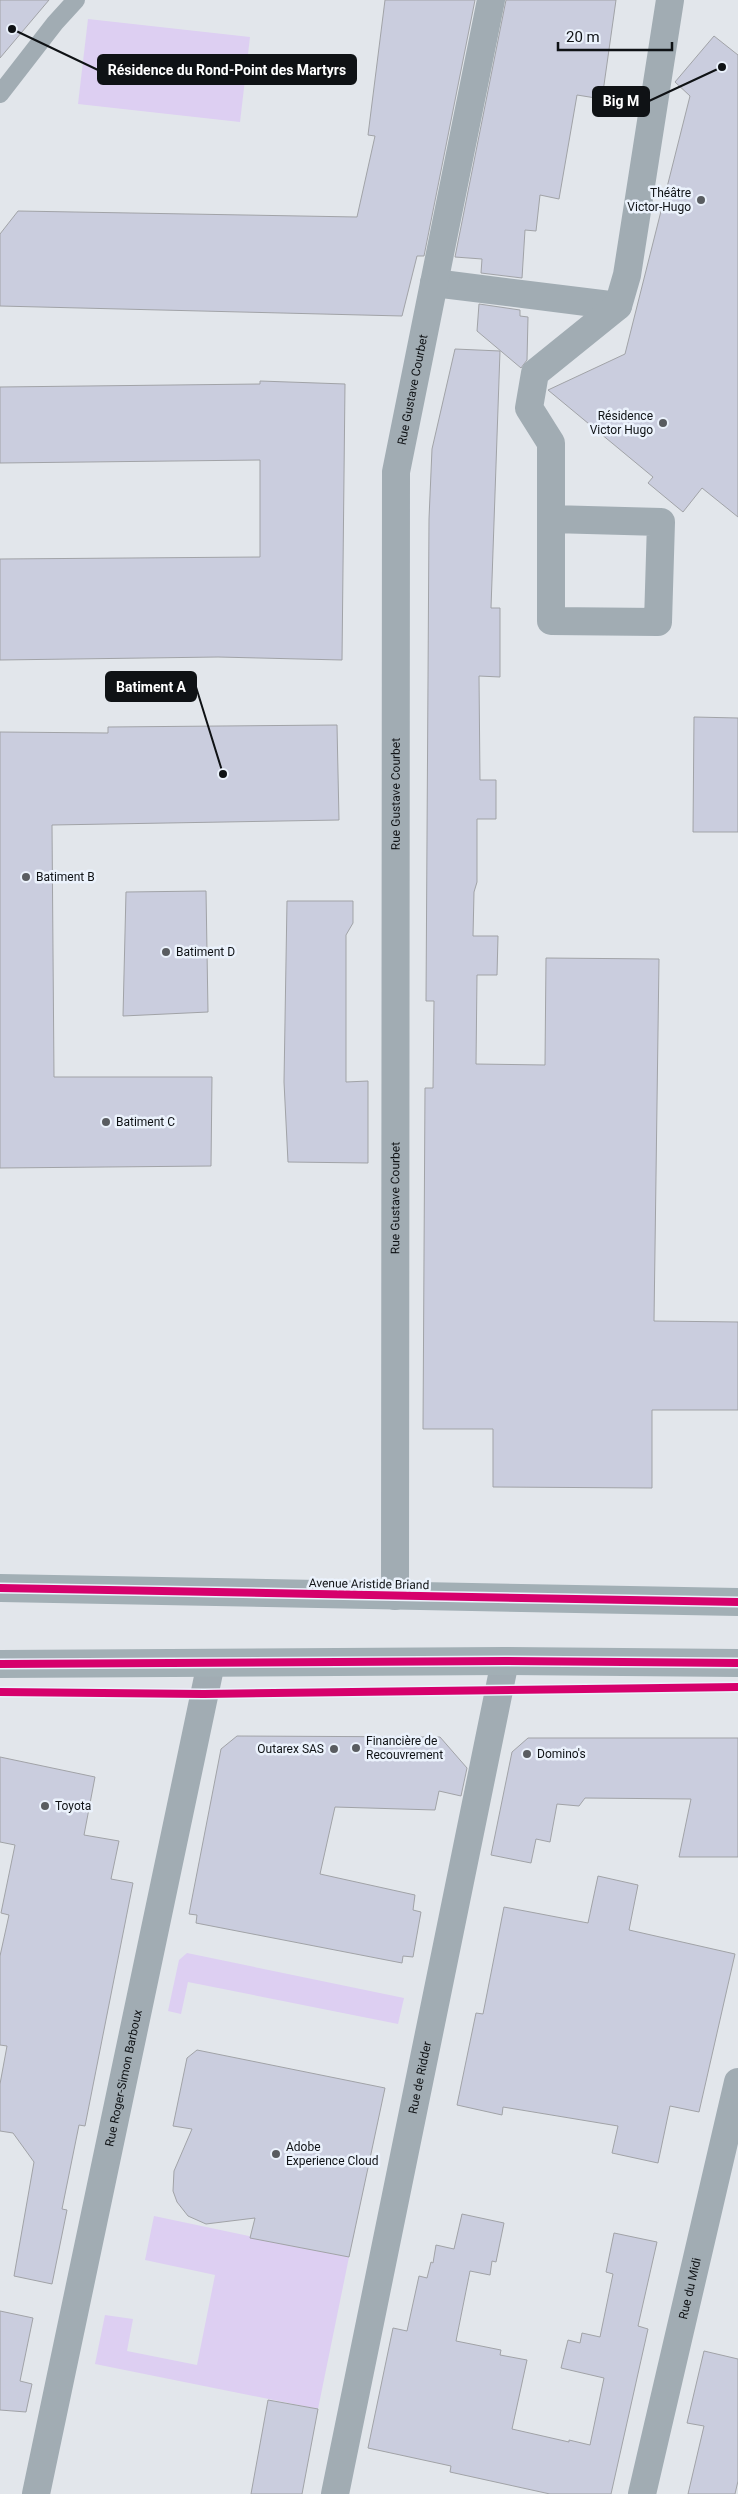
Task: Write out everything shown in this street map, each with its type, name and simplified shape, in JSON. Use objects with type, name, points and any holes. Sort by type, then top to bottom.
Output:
[{"type":"main road","name":"Avenue Aristide Briand","points":[[0,1588],[738,1602]]},
{"type":"main road","points":[[0,1664],[505,1661],[738,1663]]},
{"type":"street","name":"Rue Gustave Courbet","points":[[394,1596],[396,472],[491,0]]},
{"type":"street","points":[[551,519],[661,522],[658,622],[551,621],[551,519],[551,444],[530,408],[535,373],[618,306],[628,275],[670,0]]},
{"type":"street","points":[[434,283],[618,306]]},
{"type":"street","name":"Rue de Ridder","points":[[335,2494],[505,1661]]},
{"type":"street","name":"Rue Roger-Simon Barboux","points":[[36,2494],[211,1663]]},
{"type":"street","name":"Rue du Midi","points":[[642,2494],[738,2082]]},
{"type":"lane","points":[[0,94],[55,23],[76,0]]},
{"type":"shaded area","points":[[88,19],[250,37],[240,122],[78,104]]},
{"type":"shaded area","points":[[187,1953],[404,1998],[398,2024],[188,1982],[181,2014],[168,2011],[179,1960]]},
{"type":"shaded area","points":[[154,2216],[349,2257],[318,2409],[95,2364],[105,2315],[133,2319],[127,2351],[197,2365],[215,2275],[145,2260]]},
{"type":"building","points":[[0,0],[49,0],[0,58]]},
{"type":"building","points":[[385,0],[475,0],[424,256],[417,256],[402,316],[0,306],[0,234],[18,211],[357,217],[375,136],[368,135]]},
{"type":"building","points":[[506,0],[616,0],[602,99],[577,95],[559,199],[540,195],[536,231],[525,230],[522,278],[481,273],[482,259],[455,257]]},
{"type":"building","points":[[714,36],[738,55],[738,517],[702,488],[683,512],[648,483],[653,477],[548,390],[625,354],[690,96],[675,82]]},
{"type":"building","points":[[479,304],[520,310],[520,316],[528,317],[527,360],[521,368],[477,331]]},
{"type":"building","points":[[455,349],[500,351],[491,608],[500,608],[500,677],[479,676],[480,780],[496,780],[496,819],[477,819],[477,882],[474,892],[473,936],[498,936],[497,975],[477,975],[476,1064],[545,1065],[546,958],[659,959],[654,1321],[738,1322],[738,1410],[652,1410],[652,1488],[493,1487],[493,1429],[423,1429],[425,1088],[433,1088],[434,1001],[426,1001],[429,519],[432,449]]},
{"type":"building","points":[[260,381],[345,384],[342,660],[218,657],[0,660],[0,559],[260,557],[260,460],[0,463],[0,387],[260,384]]},
{"type":"building","points":[[694,717],[738,718],[738,832],[693,832]]},
{"type":"building","points":[[337,725],[339,820],[52,825],[54,1077],[212,1077],[211,1166],[0,1168],[0,732],[108,733],[108,727]]},
{"type":"building","name":"Batiment D","points":[[206,891],[208,1012],[123,1016],[126,892]]},
{"type":"building","points":[[287,901],[353,901],[353,923],[346,935],[346,1082],[368,1081],[368,1163],[288,1162],[284,1082]]},
{"type":"building","points":[[237,1736],[440,1737],[467,1768],[461,1796],[439,1791],[435,1810],[335,1807],[320,1874],[415,1895],[413,1910],[421,1912],[413,1957],[403,1956],[402,1963],[196,1923],[197,1915],[189,1914],[221,1749]]},
{"type":"building","points":[[528,1738],[738,1738],[738,1857],[679,1857],[691,1799],[585,1798],[579,1806],[557,1804],[550,1842],[536,1839],[531,1863],[491,1855],[512,1752]]},
{"type":"building","points":[[0,1757],[95,1777],[84,1835],[119,1841],[111,1879],[133,1883],[85,2126],[79,2125],[62,2209],[67,2210],[52,2284],[14,2276],[34,2162],[13,2133],[0,2131],[0,2084],[7,2046],[0,2045],[0,1956],[9,1915],[1,1913],[15,1845],[0,1842]]},
{"type":"building","points":[[598,1876],[638,1885],[629,1930],[735,1954],[699,2112],[670,2106],[658,2163],[612,2153],[618,2126],[503,2107],[502,2115],[457,2105],[476,2013],[483,2014],[504,1907],[588,1923]]},
{"type":"building","name":"Adobe Experience Cloud","points":[[197,2050],[385,2088],[349,2257],[250,2238],[255,2218],[206,2224],[188,2216],[177,2202],[173,2191],[174,2171],[192,2129],[173,2126],[187,2058]]},
{"type":"building","points":[[462,2214],[504,2223],[496,2262],[492,2261],[490,2275],[470,2271],[456,2341],[501,2350],[500,2355],[527,2360],[512,2429],[569,2442],[569,2440],[590,2445],[604,2378],[561,2368],[568,2340],[580,2343],[582,2333],[600,2337],[613,2274],[606,2272],[614,2233],[657,2242],[638,2326],[648,2329],[611,2494],[550,2494],[450,2472],[451,2466],[368,2448],[393,2328],[407,2331],[419,2276],[427,2278],[431,2262],[433,2263],[436,2245],[454,2249]]},
{"type":"building","points":[[0,2311],[33,2318],[20,2381],[32,2384],[26,2412],[0,2410]]},
{"type":"building","points":[[704,2351],[738,2359],[738,2481],[735,2494],[688,2494],[704,2426],[687,2423]]},
{"type":"building","points":[[268,2400],[318,2409],[302,2494],[251,2494]]},
{"type":"cycle path","points":[[0,1588],[738,1602]]},
{"type":"cycle path","points":[[0,1664],[505,1661],[738,1663]]},
{"type":"cycle path","points":[[0,1692],[204,1694],[738,1687]]},
{"type":"place","name":"Résidence du Rond-Point des Martyrs","points":[[12,29]]},
{"type":"place","name":"Big M","points":[[722,67]]},
{"type":"place","name":"Théâtre Victor-Hugo","points":[[701,200]]},
{"type":"place","name":"Résidence Victor Hugo","points":[[663,423]]},
{"type":"place","name":"Batiment A","points":[[223,774]]},
{"type":"place","name":"Batiment B","points":[[26,877]]},
{"type":"place","name":"Batiment D","points":[[166,952]]},
{"type":"place","name":"Batiment C","points":[[106,1122]]},
{"type":"place","name":"Financière de Recouvrement","points":[[356,1748]]},
{"type":"place","name":"Outarex SAS","points":[[334,1749]]},
{"type":"place","name":"Domino's","points":[[527,1754]]},
{"type":"place","name":"Toyota","points":[[45,1806]]},
{"type":"place","name":"Adobe Experience Cloud","points":[[276,2154]]}]
